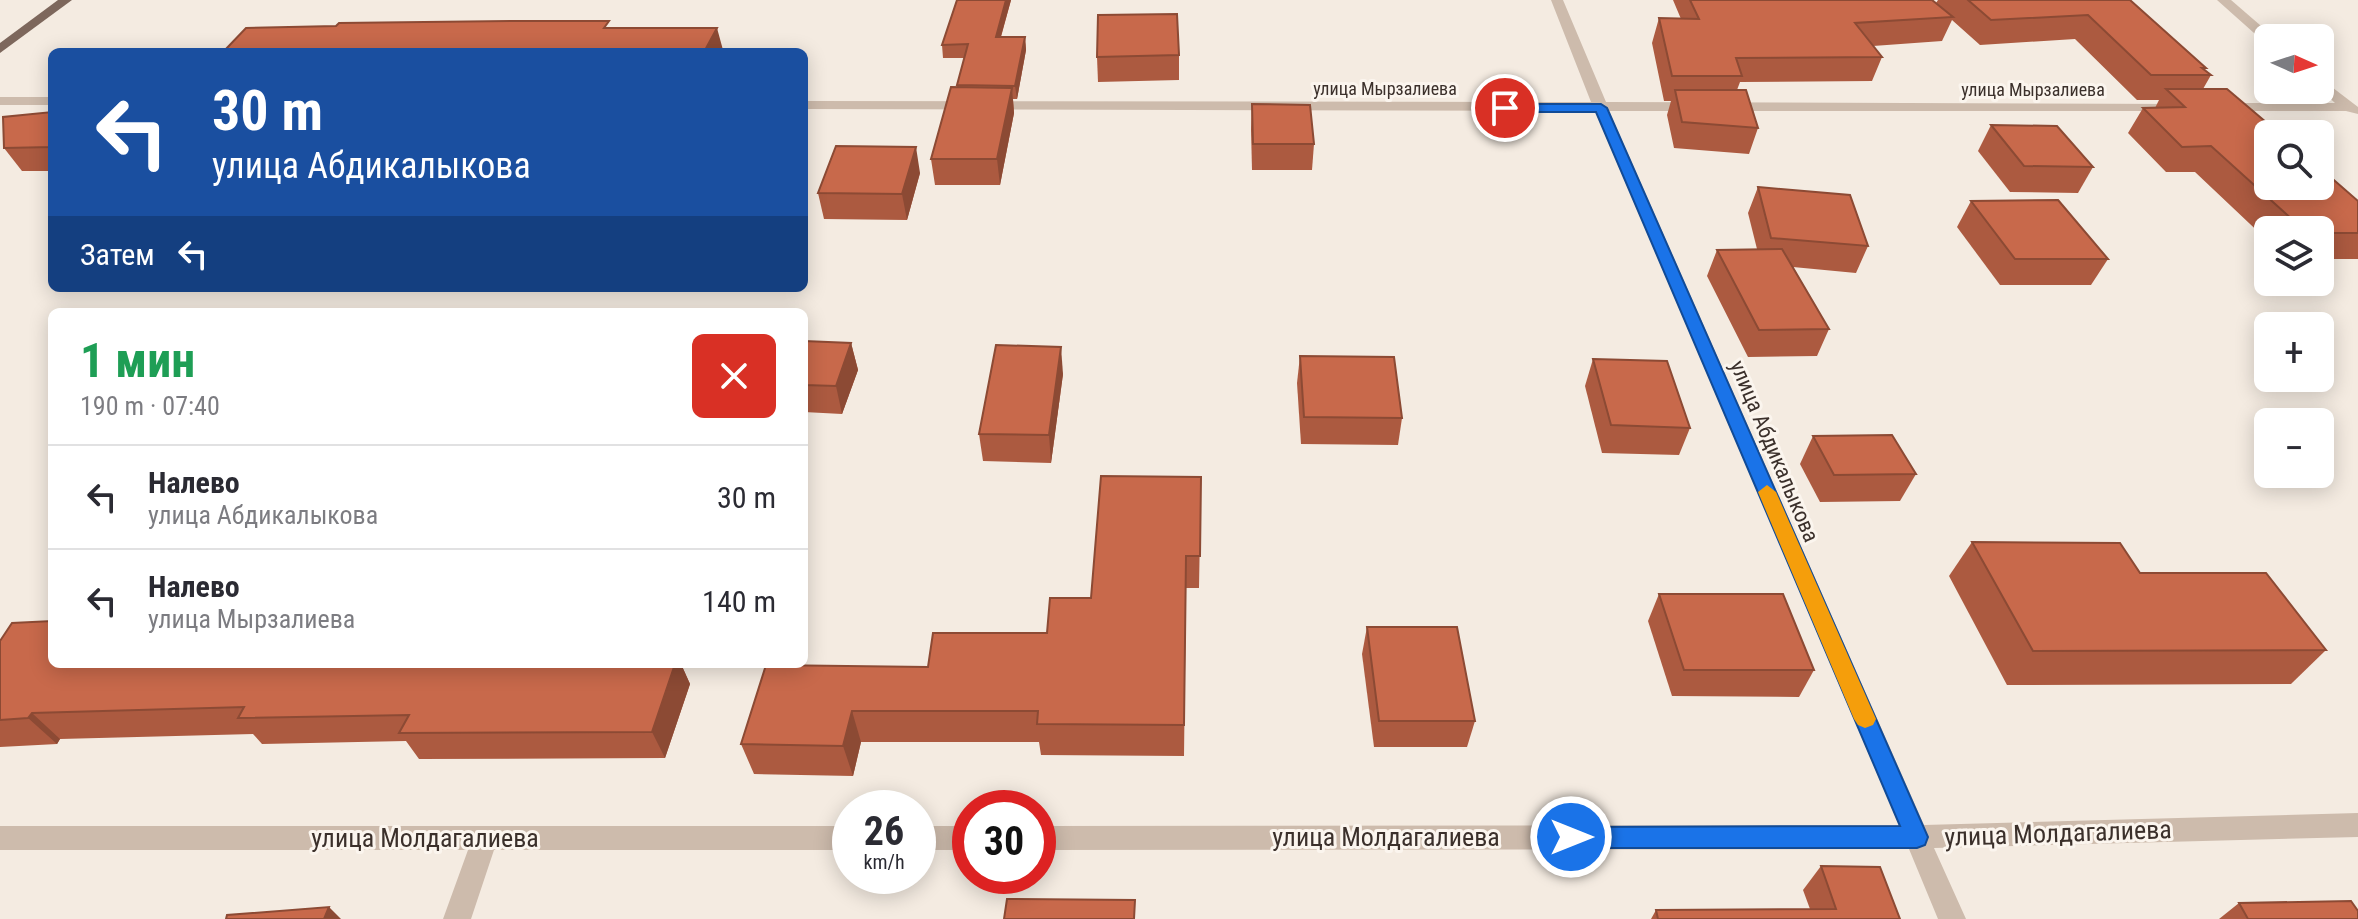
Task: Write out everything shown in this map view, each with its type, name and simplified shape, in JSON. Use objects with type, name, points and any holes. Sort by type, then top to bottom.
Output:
[{"type":"main road","points":[[0,49],[66,0]]},
{"type":"street","name":"улица Абдикалыкова","points":[[1557,0],[1952,919]]},
{"type":"street","points":[[2223,0],[2254,26]]},
{"type":"street","points":[[2334,94],[2354,111]]},
{"type":"street","points":[[0,101],[48,101]]},
{"type":"street","name":"улица Мырзалиева","points":[[808,105],[2198,107],[2354,111]]},
{"type":"street","name":"улица Молдагалиева","points":[[1056,838],[1917,837],[2358,825]]},
{"type":"street","name":"улица Молдагалиева","points":[[0,838],[832,838]]},
{"type":"street","points":[[457,919],[485,838]]},
{"type":"building","points":[[957,0],[1006,0],[996,37],[1025,37],[1015,86],[957,85],[968,44],[942,45]]},
{"type":"building","points":[[1690,0],[1932,0],[1953,17],[1855,23],[1882,57],[1736,58],[1742,76],[1672,76],[1659,18],[1699,19]]},
{"type":"building","points":[[1968,0],[2130,0],[2211,75],[2151,75],[2088,15],[1991,20]]},
{"type":"building","points":[[1177,14],[1179,55],[1097,57],[1098,15]]},
{"type":"building","points":[[609,21],[604,28],[717,28],[706,48],[227,48],[246,28],[336,26],[339,23]]},
{"type":"building","points":[[951,87],[1012,88],[997,159],[931,159]]},
{"type":"building","points":[[2166,89],[2227,89],[2264,120],[2254,120],[2254,185],[2211,146],[2182,147],[2143,108],[2185,107]]},
{"type":"building","points":[[1675,90],[1746,90],[1758,128],[1682,122]]},
{"type":"building","points":[[1252,104],[1310,105],[1314,144],[1253,144]]},
{"type":"building","points":[[48,112],[48,147],[4,148],[3,117]]},
{"type":"building","points":[[1991,125],[2057,126],[2093,167],[2024,166]]},
{"type":"building","points":[[836,146],[916,147],[902,194],[818,193]]},
{"type":"building","points":[[2334,180],[2358,201],[2358,233],[2334,233],[2334,216],[2288,216],[2271,200],[2334,200]]},
{"type":"building","points":[[1758,187],[1850,195],[1868,246],[1771,238]]},
{"type":"building","points":[[2058,200],[2108,259],[2015,259],[1971,201]]},
{"type":"building","points":[[1782,249],[1829,329],[1759,330],[1717,250]]},
{"type":"building","points":[[808,341],[851,343],[836,386],[808,385]]},
{"type":"building","points":[[996,345],[1061,347],[1049,435],[979,434]]},
{"type":"building","points":[[1300,356],[1394,357],[1402,418],[1304,417]]},
{"type":"building","points":[[1593,359],[1667,361],[1690,428],[1611,425]]},
{"type":"building","points":[[1892,435],[1916,474],[1834,475],[1813,436]]},
{"type":"building","points":[[1101,476],[1201,477],[1200,556],[1186,556],[1184,725],[1037,724],[1038,711],[852,711],[843,746],[741,744],[765,668],[928,667],[933,633],[1047,633],[1050,598],[1091,598]]},
{"type":"building","points":[[1972,542],[2120,543],[2140,573],[2266,573],[2326,650],[2033,651]]},
{"type":"building","points":[[1659,594],[1783,594],[1814,670],[1684,670]]},
{"type":"building","points":[[48,621],[48,668],[674,668],[652,732],[399,733],[409,715],[238,718],[244,707],[32,713],[28,718],[0,720],[0,641],[12,623]]},
{"type":"building","points":[[1367,627],[1457,627],[1475,721],[1379,721]]},
{"type":"building","points":[[1821,866],[1880,867],[1900,919],[1658,919],[1656,910],[1836,909]]},
{"type":"building","points":[[1007,899],[1135,900],[1134,919],[1004,919]]},
{"type":"building","points":[[2351,901],[2358,911],[2358,919],[2248,919],[2239,903]]},
{"type":"building","points":[[329,907],[324,919],[226,919],[227,915]]},
{"type":"slow traffic","points":[[1767,492],[1865,719]]},
{"type":"route","points":[[1505,108],[1601,108],[1917,837],[1571,837]]}]
